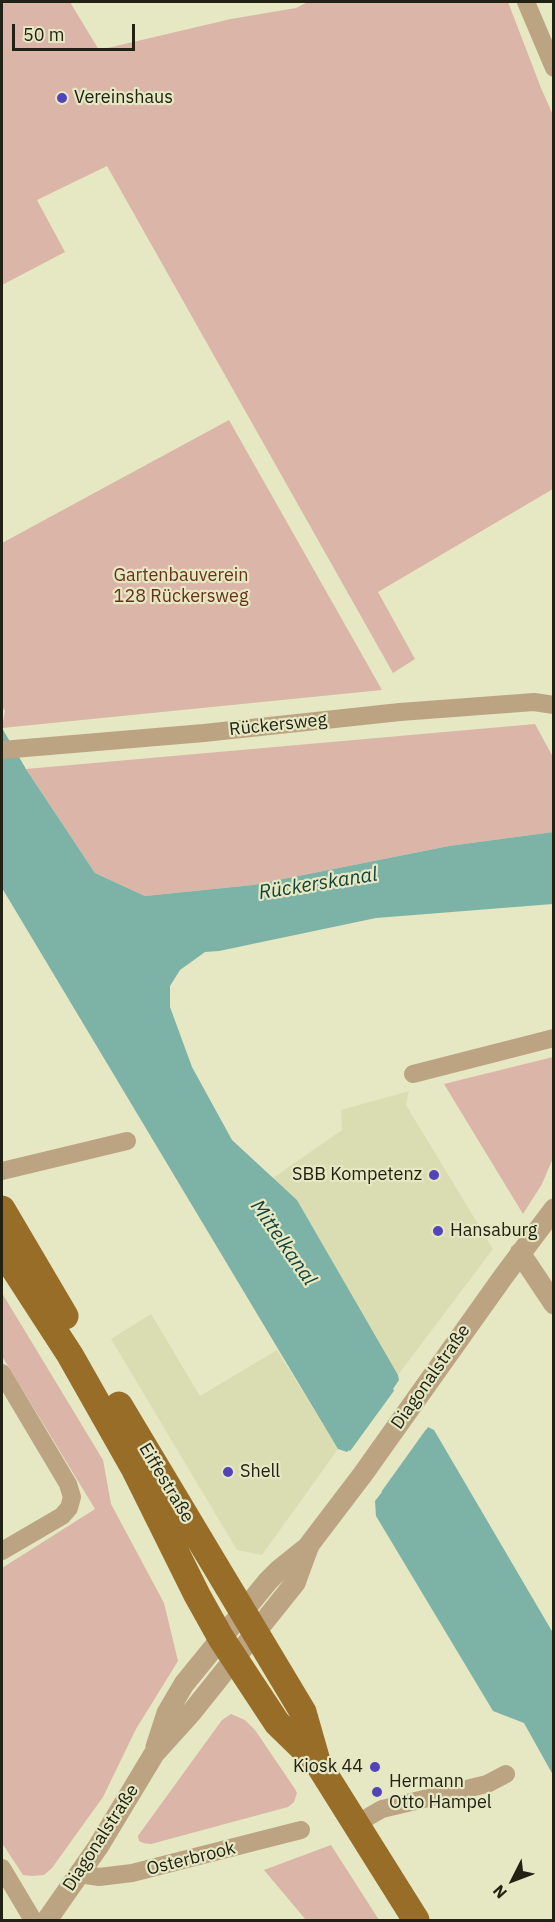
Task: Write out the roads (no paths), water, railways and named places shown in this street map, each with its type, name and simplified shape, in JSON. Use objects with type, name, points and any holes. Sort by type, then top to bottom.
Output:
[{"type":"main road","name":"Eiffestraße","points":[[2,1209],[303,1712],[317,1762]]},
{"type":"main road","name":"Eiffestraße","points":[[2,1250],[70,1354],[134,1468],[203,1607],[228,1648],[277,1723],[317,1762],[416,1920]]},
{"type":"street","points":[[526,2],[554,68]]},
{"type":"street","name":"Rückersweg","points":[[8,749],[204,733],[400,712],[534,702],[554,705]]},
{"type":"street","points":[[413,1074],[554,1038]]},
{"type":"street","points":[[2,1172],[127,1141]]},
{"type":"street","name":"Diagonalstraße","points":[[47,1920],[115,1821],[154,1754],[167,1713],[174,1700],[228,1648],[249,1622],[295,1583],[309,1545],[363,1474],[520,1253],[554,1209]]},
{"type":"street","points":[[520,1253],[554,1304]]},
{"type":"street","points":[[2,1373],[72,1494],[72,1501],[62,1516],[2,1551]]},
{"type":"street","points":[[356,1824],[382,1809],[487,1784],[506,1774]]},
{"type":"street","name":"Osterbrook","points":[[79,1874],[99,1877],[132,1873],[301,1830]]},
{"type":"street","points":[[2,1868],[33,1920]]},
{"type":"water","points":[[2,728],[26,769],[95,873],[145,896],[253,885],[449,846],[553,832],[553,904],[376,918],[205,952],[180,970],[170,986],[170,1007],[192,1067],[232,1140],[297,1200],[398,1375],[399,1380],[393,1389],[426,1430],[428,1427],[434,1430],[553,1633],[553,1775],[524,1723],[493,1711],[376,1516],[375,1501],[382,1492],[349,1450],[347,1452],[338,1449],[2,888]]},
{"type":"place","name":"Vereinshaus","points":[[62,98]]},
{"type":"place","name":"SBB Kompetenz","points":[[434,1175]]},
{"type":"place","name":"Hansaburg","points":[[438,1231]]},
{"type":"place","name":"Shell","points":[[228,1472]]},
{"type":"place","name":"Kiosk 44","points":[[375,1767]]},
{"type":"place","name":"Hermann Otto Hampel","points":[[377,1792]]},
{"type":"park label","name":"Gartenbauverein 128 Rückersweg","points":[[181,586]]},
{"type":"water label","name":"Rückerskanal","points":[[318,884]]},
{"type":"water label","name":"Mittelkanal","points":[[283,1243]]}]
